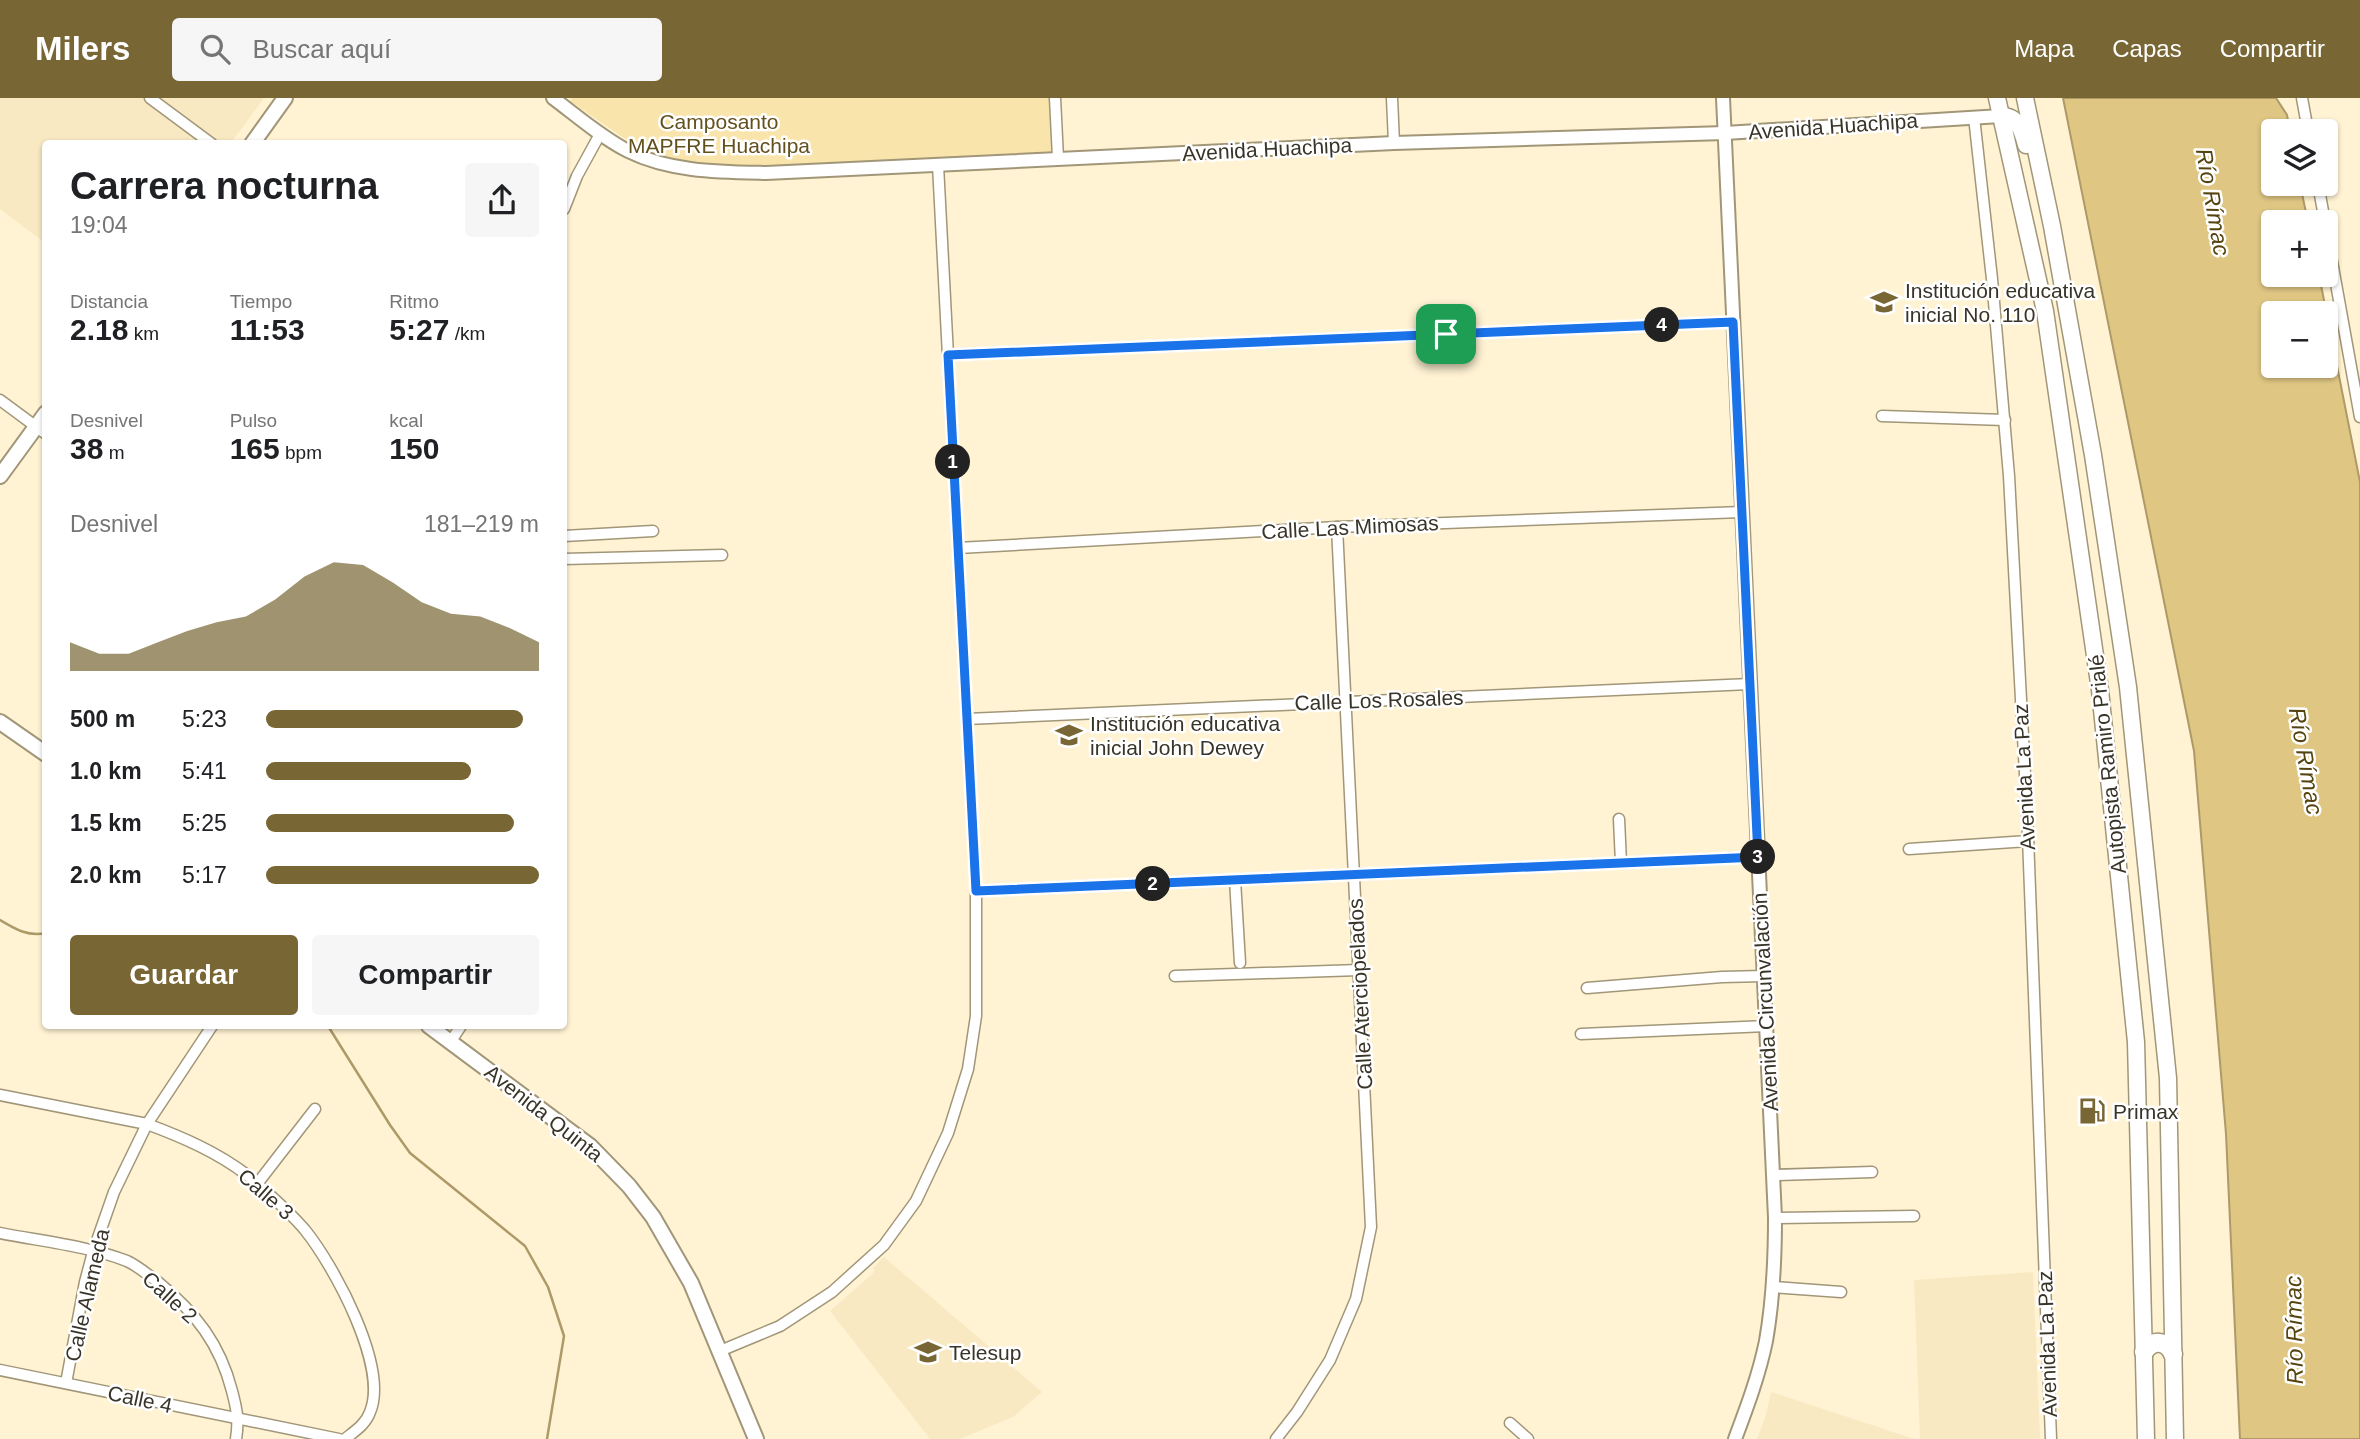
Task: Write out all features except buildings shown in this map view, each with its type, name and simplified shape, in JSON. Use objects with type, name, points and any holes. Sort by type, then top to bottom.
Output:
[{"type":"highway","name":"Autopista Ramiro Prialé","points":[[1997,98],[2045,311],[2100,690],[2136,1042],[2146,1439]]},
{"type":"highway","name":"Autopista Ramiro Prialé","points":[[2025,98],[2052,226],[2093,455],[2128,687],[2168,1078],[2175,1439]]},
{"type":"highway","points":[[2001,116],[2012,118],[2021,127],[2036,188],[2052,226]]},
{"type":"highway","points":[[2144,1352],[2151,1345],[2161,1343],[2169,1347],[2173,1354]]},
{"type":"main road","points":[[245,140],[275,98]]},
{"type":"main road","points":[[255,140],[285,98]]},
{"type":"main road","points":[[0,476],[42,430]]},
{"type":"main road","points":[[0,490],[42,430]]},
{"type":"main road","points":[[0,722],[42,751]]},
{"type":"main road","name":"Avenida Quinta","points":[[433,1029],[590,1146],[629,1186],[653,1217],[691,1283],[756,1439]]},
{"type":"street","points":[[150,98],[207,140]]},
{"type":"street","name":"Avenida Huachipa","points":[[552,98],[629,152],[671,166],[719,172],[766,173],[1394,143],[1725,133],[2001,116]]},
{"type":"street","points":[[1055,98],[1058,158]]},
{"type":"street","points":[[1392,98],[1394,143]]},
{"type":"street","name":"Avenida Circunvalación","points":[[1723,98],[1775,1218],[1773,1287],[1766,1342],[1749,1404],[1735,1439]]},
{"type":"street","points":[[2302,98],[2306,119]]},
{"type":"street","name":"Avenida La Paz","points":[[1974,117],[2005,420],[2028,841],[2051,1439]]},
{"type":"street","points":[[567,201],[577,176],[600,134]]},
{"type":"street","points":[[720,1351],[780,1326],[832,1292],[884,1245],[916,1201],[948,1133],[968,1069],[976,1016],[976,891],[938,164]]},
{"type":"street","points":[[2337,287],[2360,417]]},
{"type":"street","points":[[948,355],[1733,322]]},
{"type":"street","points":[[0,400],[42,430]]},
{"type":"street","points":[[1882,416],[2005,420]]},
{"type":"street","name":"Calle Las Mimosas","points":[[958,548],[1337,527],[1742,512]]},
{"type":"street","name":"Calle Aterciopelados","points":[[1276,1439],[1331,1360],[1356,1299],[1371,1227],[1337,527]]},
{"type":"street","points":[[567,536],[653,531]]},
{"type":"street","points":[[567,559],[722,555]]},
{"type":"street","name":"Calle Los Rosales","points":[[967,719],[1750,684]]},
{"type":"street","points":[[1619,818],[1621,863]]},
{"type":"street","points":[[1909,849],[2028,841]]},
{"type":"street","points":[[976,891],[1758,857]]},
{"type":"street","points":[[1234,880],[1240,963]]},
{"type":"street","points":[[1175,976],[1359,970]]},
{"type":"street","points":[[1587,988],[1764,976]]},
{"type":"street","points":[[1581,1034],[1767,1026]]},
{"type":"street","name":"Calle Alameda","points":[[66,1383],[93,1252],[114,1192],[147,1124],[210,1029]]},
{"type":"street","points":[[451,1041],[459,1029]]},
{"type":"street","name":"Calle 3","points":[[0,1094],[147,1124],[203,1147],[233,1165],[290,1214],[311,1238],[346,1297],[365,1345],[375,1383],[373,1402],[366,1420],[345,1439]]},
{"type":"street","points":[[257,1184],[315,1109]]},
{"type":"street","points":[[1774,1175],[1872,1172]]},
{"type":"street","points":[[1775,1218],[1914,1216]]},
{"type":"street","name":"Calle 2","points":[[0,1233],[125,1261],[172,1293],[215,1344],[223,1361],[239,1419]]},
{"type":"street","points":[[1773,1287],[1841,1292]]},
{"type":"street","name":"Calle 4","points":[[0,1370],[339,1439]]},
{"type":"street","points":[[236,1439],[239,1419]]},
{"type":"street","points":[[1510,1423],[1528,1439]]},
{"type":"shaded area","points":[[0,98],[264,98],[233,140],[42,140],[42,241],[0,209]]},
{"type":"shaded area","name":"Telesup","points":[[884,1257],[1042,1392],[1013,1417],[960,1439],[930,1439],[830,1311],[872,1274],[875,1270],[873,1268]]},
{"type":"shaded area","points":[[2033,1272],[2040,1439],[1920,1439],[1914,1280]]},
{"type":"shaded area","points":[[1771,1392],[1914,1439],[1757,1439]]},
{"type":"green space","name":"Camposanto MAPFRE Huachipa","points":[[572,98],[1052,98],[1055,148],[1047,156],[724,170],[671,161],[634,145],[570,101]]},
{"type":"water","name":"Río Rímac","points":[[2063,98],[2276,98],[2287,115],[2288,119],[2261,119],[2261,196],[2303,196],[2305,210],[2261,210],[2261,287],[2321,287],[2324,301],[2261,301],[2261,378],[2338,378],[2338,371],[2360,482],[2360,1439],[2240,1439],[2226,1134],[2194,751]]},
{"type":"waterway","points":[[0,920],[27,933],[42,934]]},
{"type":"waterway","points":[[330,1029],[410,1153],[525,1246],[548,1287],[564,1336],[547,1439]]},
{"type":"place","name":"Institución educativa inicial No. 110","points":[[1884,302]]},
{"type":"place","name":"Institución educativa inicial John Dewey","points":[[1069,735]]},
{"type":"place","name":"Primax","points":[[2092,1111]]},
{"type":"place","name":"Telesup","points":[[928,1352]]},
{"type":"route","points":[[1733,322],[1758,857],[976,891],[948,355],[1446,334],[1733,322]]}]
